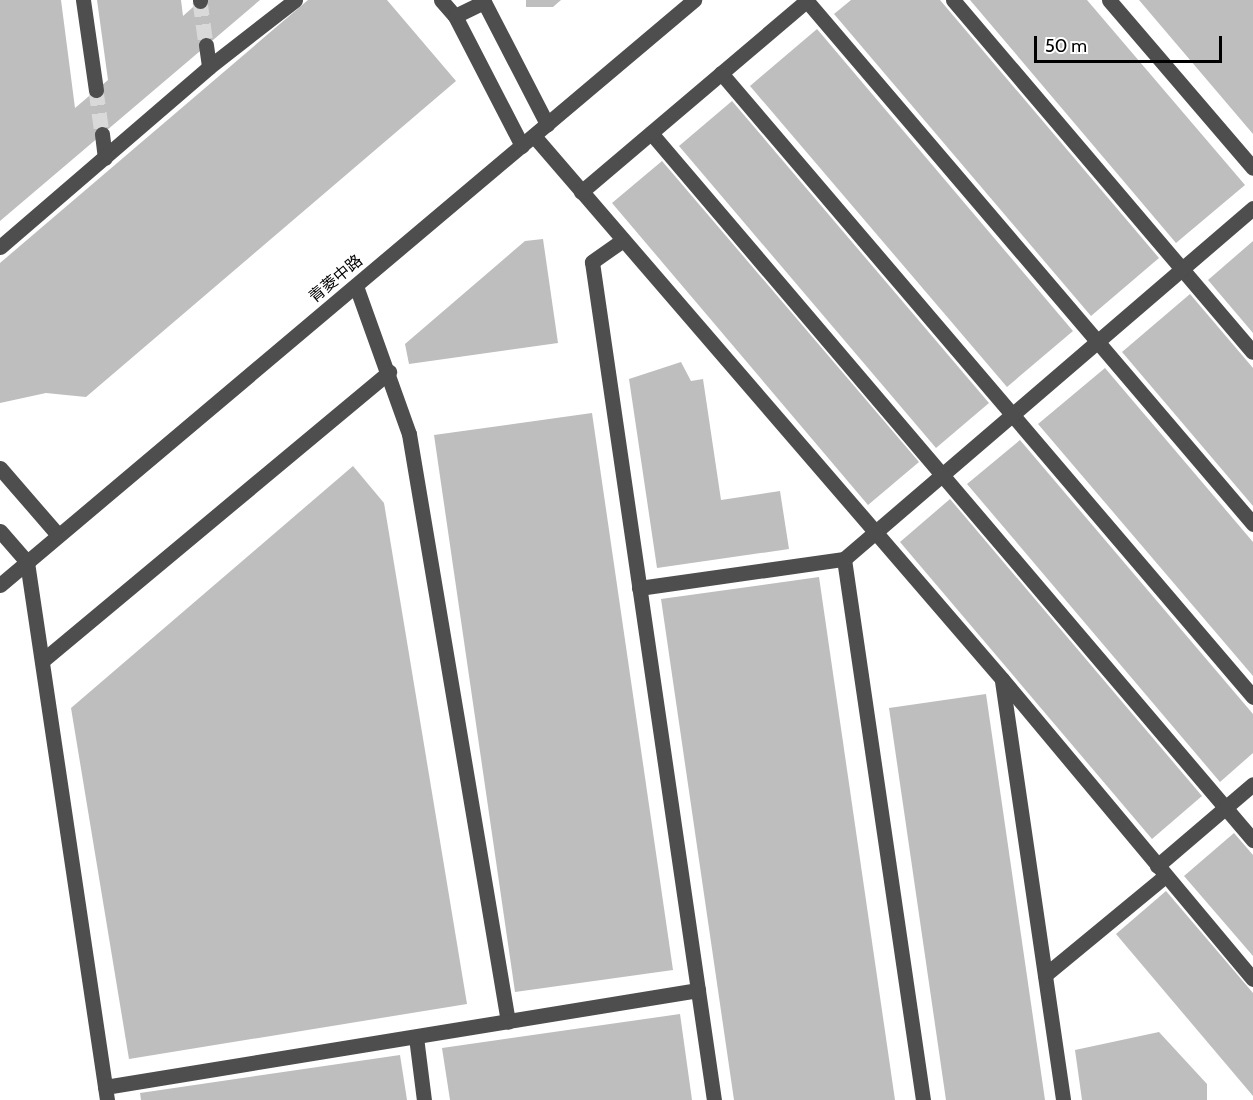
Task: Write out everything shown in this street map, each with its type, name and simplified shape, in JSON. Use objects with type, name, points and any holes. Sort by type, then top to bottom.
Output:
[{"type":"street","points":[[83,0],[96,90]]},
{"type":"street","points":[[0,247],[209,67],[295,0]]},
{"type":"street","points":[[441,0],[455,16],[522,146]]},
{"type":"street","name":"青菱中路","points":[[0,585],[694,0]]},
{"type":"street","points":[[582,192],[807,0],[1253,525]]},
{"type":"street","points":[[953,0],[1253,352]]},
{"type":"street","points":[[1109,0],[1253,168]]},
{"type":"street","points":[[455,16],[484,1],[547,124]]},
{"type":"street","points":[[206,45],[209,67]]},
{"type":"street","points":[[721,73],[1253,697]]},
{"type":"street","points":[[651,133],[1253,840]]},
{"type":"street","points":[[102,134],[105,158]]},
{"type":"street","points":[[534,136],[872,533],[1002,679],[1253,979]]},
{"type":"street","points":[[639,588],[844,559],[1253,208]]},
{"type":"street","points":[[623,240],[592,262],[714,1100]]},
{"type":"street","points":[[356,286],[389,372],[409,434],[508,1022]]},
{"type":"street","points":[[42,661],[389,372]]},
{"type":"street","points":[[0,468],[58,535]]},
{"type":"street","points":[[0,531],[27,562],[106,1094],[416,1037],[698,990]]},
{"type":"street","points":[[844,559],[923,1100]]},
{"type":"street","points":[[1002,679],[1063,1100]]},
{"type":"street","points":[[1045,975],[1161,871],[1226,807],[1253,784]]},
{"type":"street","points":[[416,1037],[424,1100]]},
{"type":"building","points":[[0,0],[61,0],[75,108],[108,80],[97,0],[181,0],[183,16],[201,0],[260,0],[0,221]]},
{"type":"building","points":[[308,0],[387,0],[456,81],[86,397],[46,393],[0,403],[0,263]]},
{"type":"building","points":[[526,0],[561,0],[553,7],[526,7]]},
{"type":"building","points":[[851,0],[940,0],[1159,258],[1091,316],[834,14]]},
{"type":"building","points":[[970,0],[1087,0],[1245,185],[1176,243]]},
{"type":"building","points":[[1139,0],[1253,0],[1253,134]]},
{"type":"building","points":[[817,29],[1073,331],[1007,387],[750,86]]},
{"type":"building","points":[[732,101],[989,403],[936,448],[679,146]]},
{"type":"building","points":[[662,161],[919,462],[868,505],[612,203]]},
{"type":"building","points":[[543,239],[558,343],[409,364],[405,344],[525,241]]},
{"type":"building","points":[[1253,241],[1253,333],[1208,280]]},
{"type":"building","points":[[1190,294],[1253,368],[1253,506],[1122,352]]},
{"type":"building","points":[[681,362],[691,381],[703,379],[721,500],[780,491],[789,549],[657,568],[629,379]]},
{"type":"building","points":[[1105,368],[1253,542],[1253,676],[1038,424]]},
{"type":"building","points":[[592,413],[673,970],[515,992],[434,435]]},
{"type":"building","points":[[1020,440],[1253,714],[1253,753],[1220,782],[967,484]]},
{"type":"building","points":[[353,466],[384,503],[467,1004],[129,1059],[71,708]]},
{"type":"building","points":[[950,499],[1202,796],[1152,839],[900,542]]},
{"type":"building","points":[[819,577],[895,1100],[734,1100],[661,599]]},
{"type":"building","points":[[986,694],[1045,1100],[946,1100],[889,708]]},
{"type":"building","points":[[1234,833],[1253,855],[1253,956],[1184,876]]},
{"type":"building","points":[[1166,891],[1253,993],[1253,1096],[1116,934]]},
{"type":"building","points":[[680,1014],[692,1100],[450,1100],[442,1048]]},
{"type":"building","points":[[1159,1032],[1207,1084],[1207,1100],[1082,1100],[1075,1050]]},
{"type":"building","points":[[400,1055],[407,1100],[141,1100],[140,1093]]},
{"type":"tunnel","points":[[200,1],[206,45]]},
{"type":"tunnel","points":[[96,90],[102,134]]}]
